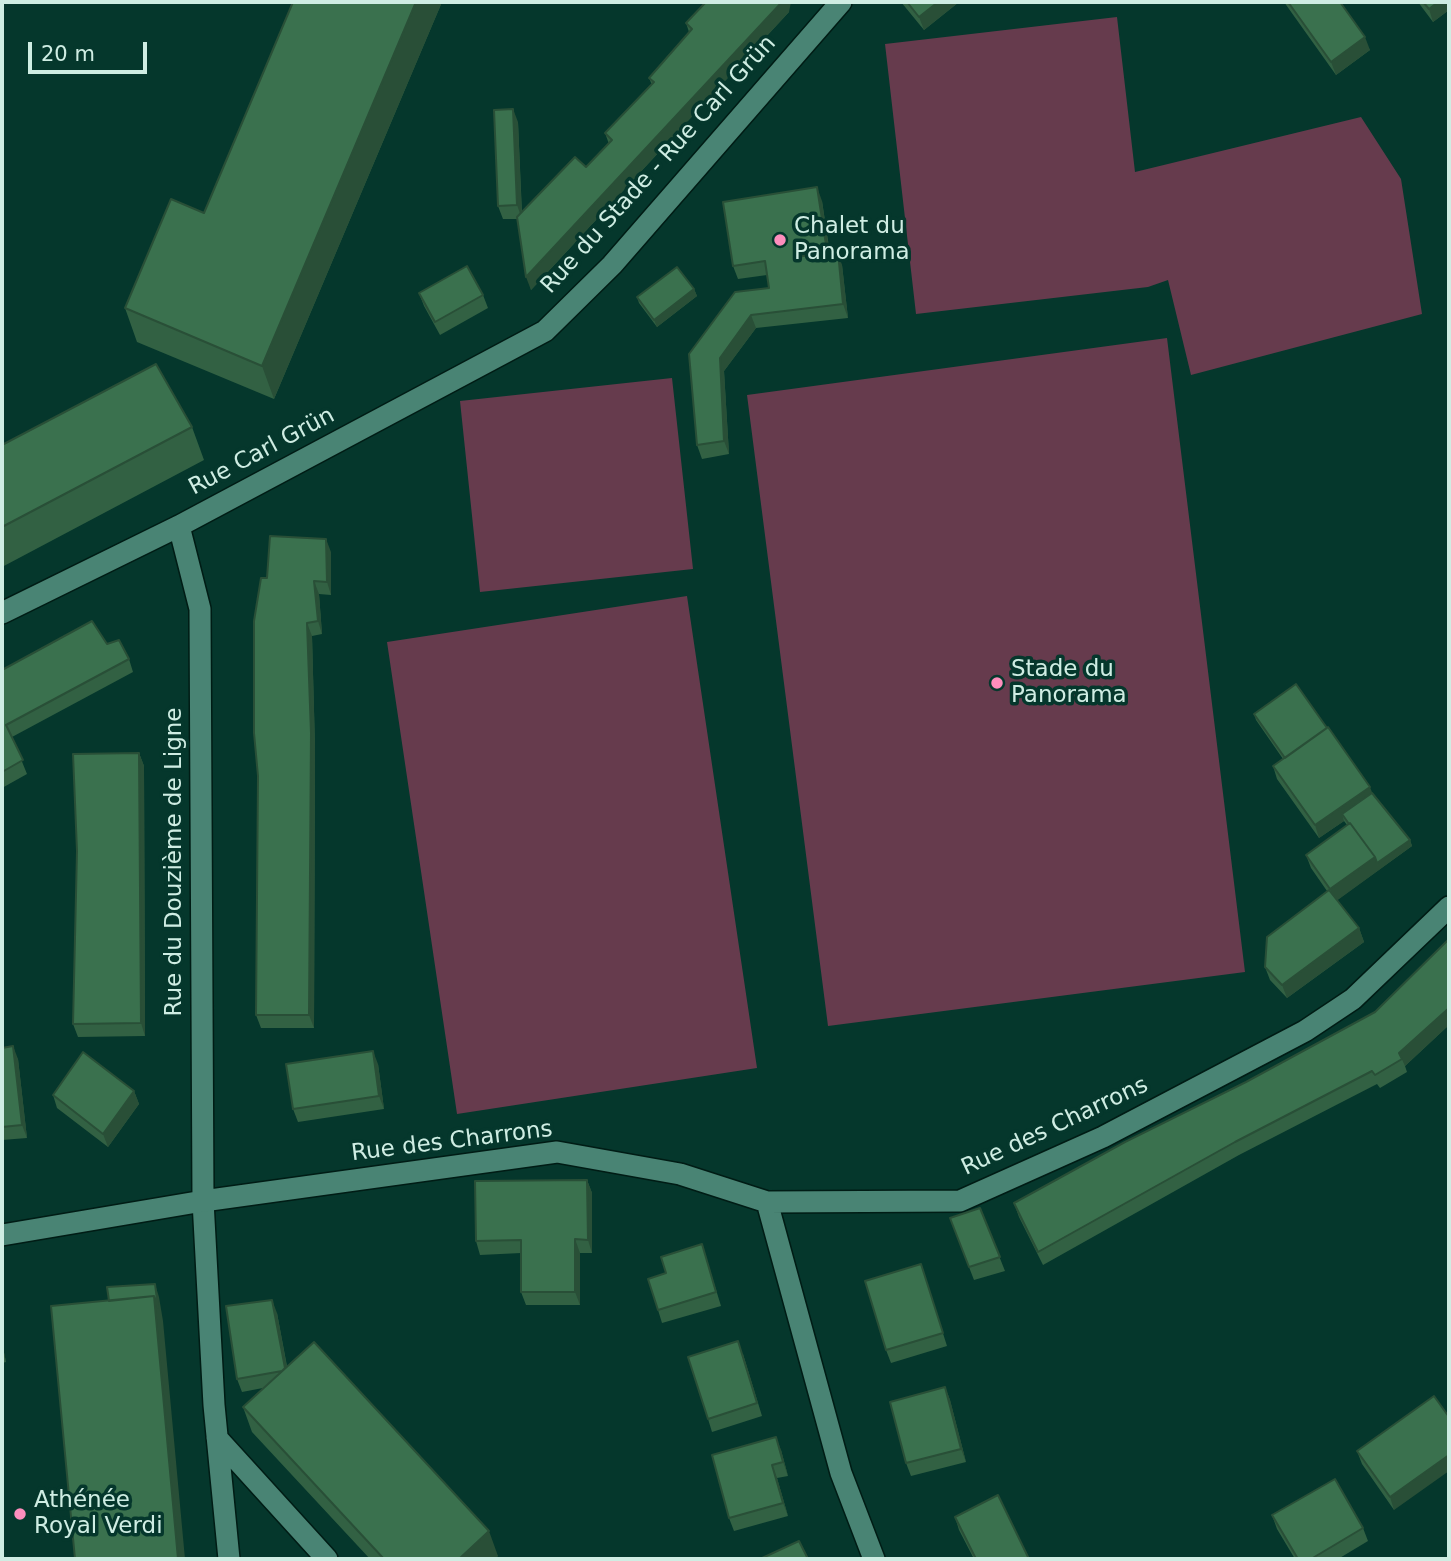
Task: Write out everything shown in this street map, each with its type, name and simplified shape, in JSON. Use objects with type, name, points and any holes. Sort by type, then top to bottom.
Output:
[{"type":"street","name":"Rue du Stade - Rue Carl Grün","points":[[545,331],[612,265],[834,4]]},
{"type":"street","name":"Rue Carl Grün","points":[[2,614],[179,526],[545,331]]},
{"type":"street","name":"Rue du Douzième de Ligne","points":[[179,526],[200,609],[203,1201],[217,1438],[229,1559]]},
{"type":"street","name":"Rue des Charrons","points":[[2,1235],[203,1201],[557,1152],[680,1174],[767,1202],[960,1201],[1103,1136],[1305,1031],[1353,999],[1449,907]]},
{"type":"street","points":[[767,1202],[841,1473],[874,1559]]},
{"type":"street","points":[[217,1438],[327,1559]]},
{"type":"shaded area","points":[[1117,17],[1135,172],[1361,117],[1401,179],[1422,314],[1191,375],[1168,280],[1148,287],[916,314],[885,44]]},
{"type":"shaded area","name":"Stade du Panorama","points":[[1167,338],[1245,972],[828,1026],[747,395]]},
{"type":"shaded area","points":[[672,378],[693,569],[480,592],[460,401]]},
{"type":"shaded area","points":[[687,596],[757,1068],[457,1114],[387,642]]},
{"type":"building","points":[[293,2],[416,2],[262,366],[125,308],[171,199],[204,213]]},
{"type":"building","points":[[706,2],[782,2],[526,277],[517,217],[575,157],[586,167],[612,140],[605,133],[654,82],[649,78],[692,29],[686,23]]},
{"type":"building","points":[[907,2],[938,2],[919,17]]},
{"type":"building","points":[[1288,2],[1340,2],[1365,37],[1331,62]]},
{"type":"building","points":[[1423,2],[1438,2],[1429,9]]},
{"type":"building","points":[[513,109],[517,205],[498,206],[494,110]]},
{"type":"building","points":[[817,187],[827,251],[795,257],[838,252],[843,304],[751,315],[720,358],[724,441],[697,445],[689,354],[735,292],[769,288],[765,261],[733,266],[723,202]]},
{"type":"building","points":[[467,266],[483,295],[435,322],[419,293]]},
{"type":"building","points":[[677,267],[694,289],[654,320],[637,297]]},
{"type":"building","points":[[156,364],[192,427],[2,527],[2,445]]},
{"type":"building","points":[[270,536],[326,539],[327,582],[314,581],[318,621],[307,623],[311,733],[309,1015],[256,1015],[258,776],[254,733],[254,621],[261,578],[267,578]]},
{"type":"building","points":[[92,621],[107,644],[119,640],[129,659],[6,725],[23,760],[2,772],[2,670]]},
{"type":"building","points":[[1296,684],[1327,728],[1285,758],[1254,714]]},
{"type":"building","points":[[1328,727],[1370,787],[1315,825],[1273,766]]},
{"type":"building","points":[[139,753],[141,1023],[73,1024],[77,851],[73,754]]},
{"type":"building","points":[[1372,793],[1410,840],[1377,863],[1342,814]]},
{"type":"building","points":[[1350,823],[1375,857],[1330,889],[1306,855]]},
{"type":"building","points":[[1329,890],[1359,928],[1282,985],[1265,967],[1267,937]]},
{"type":"building","points":[[1449,939],[1449,1008],[1399,1053],[1402,1059],[1375,1075],[1372,1071],[1235,1142],[1038,1252],[1014,1203],[1375,1012]]},
{"type":"building","points":[[13,1046],[22,1125],[2,1127],[2,1048]]},
{"type":"building","points":[[373,1051],[379,1096],[293,1109],[286,1064]]},
{"type":"building","points":[[83,1052],[134,1091],[103,1134],[53,1095]]},
{"type":"building","points":[[587,1180],[588,1240],[575,1239],[575,1292],[521,1292],[521,1240],[476,1241],[475,1181]]},
{"type":"building","points":[[980,1208],[1000,1257],[969,1267],[950,1218]]},
{"type":"building","points":[[702,1244],[716,1292],[658,1310],[648,1279],[666,1273],[661,1257]]},
{"type":"building","points":[[921,1264],[943,1333],[886,1350],[865,1281]]},
{"type":"building","points":[[155,1284],[158,1308],[154,1296],[109,1301],[107,1287]]},
{"type":"building","points":[[154,1296],[178,1559],[75,1559],[51,1306]]},
{"type":"building","points":[[272,1300],[285,1368],[282,1371],[237,1379],[226,1306]]},
{"type":"building","points":[[738,1341],[757,1403],[708,1419],[688,1357]]},
{"type":"building","points":[[314,1342],[489,1531],[459,1559],[384,1559],[243,1407]]},
{"type":"building","points":[[945,1387],[961,1449],[906,1463],[890,1402]]},
{"type":"building","points":[[1434,1396],[1449,1417],[1449,1455],[1390,1497],[1357,1451]]},
{"type":"building","points":[[776,1437],[783,1462],[772,1465],[783,1503],[729,1518],[712,1455]]},
{"type":"building","points":[[1335,1479],[1363,1528],[1311,1559],[1298,1559],[1272,1515]]},
{"type":"building","points":[[998,1495],[1029,1559],[976,1559],[955,1517]]},
{"type":"building","points":[[799,1541],[808,1559],[760,1559]]},
{"type":"place","name":"Chalet du Panorama","points":[[780,240]]},
{"type":"place","name":"Stade du Panorama","points":[[997,683]]},
{"type":"place","name":"Athénée Royal Verdi","points":[[20,1514]]}]
